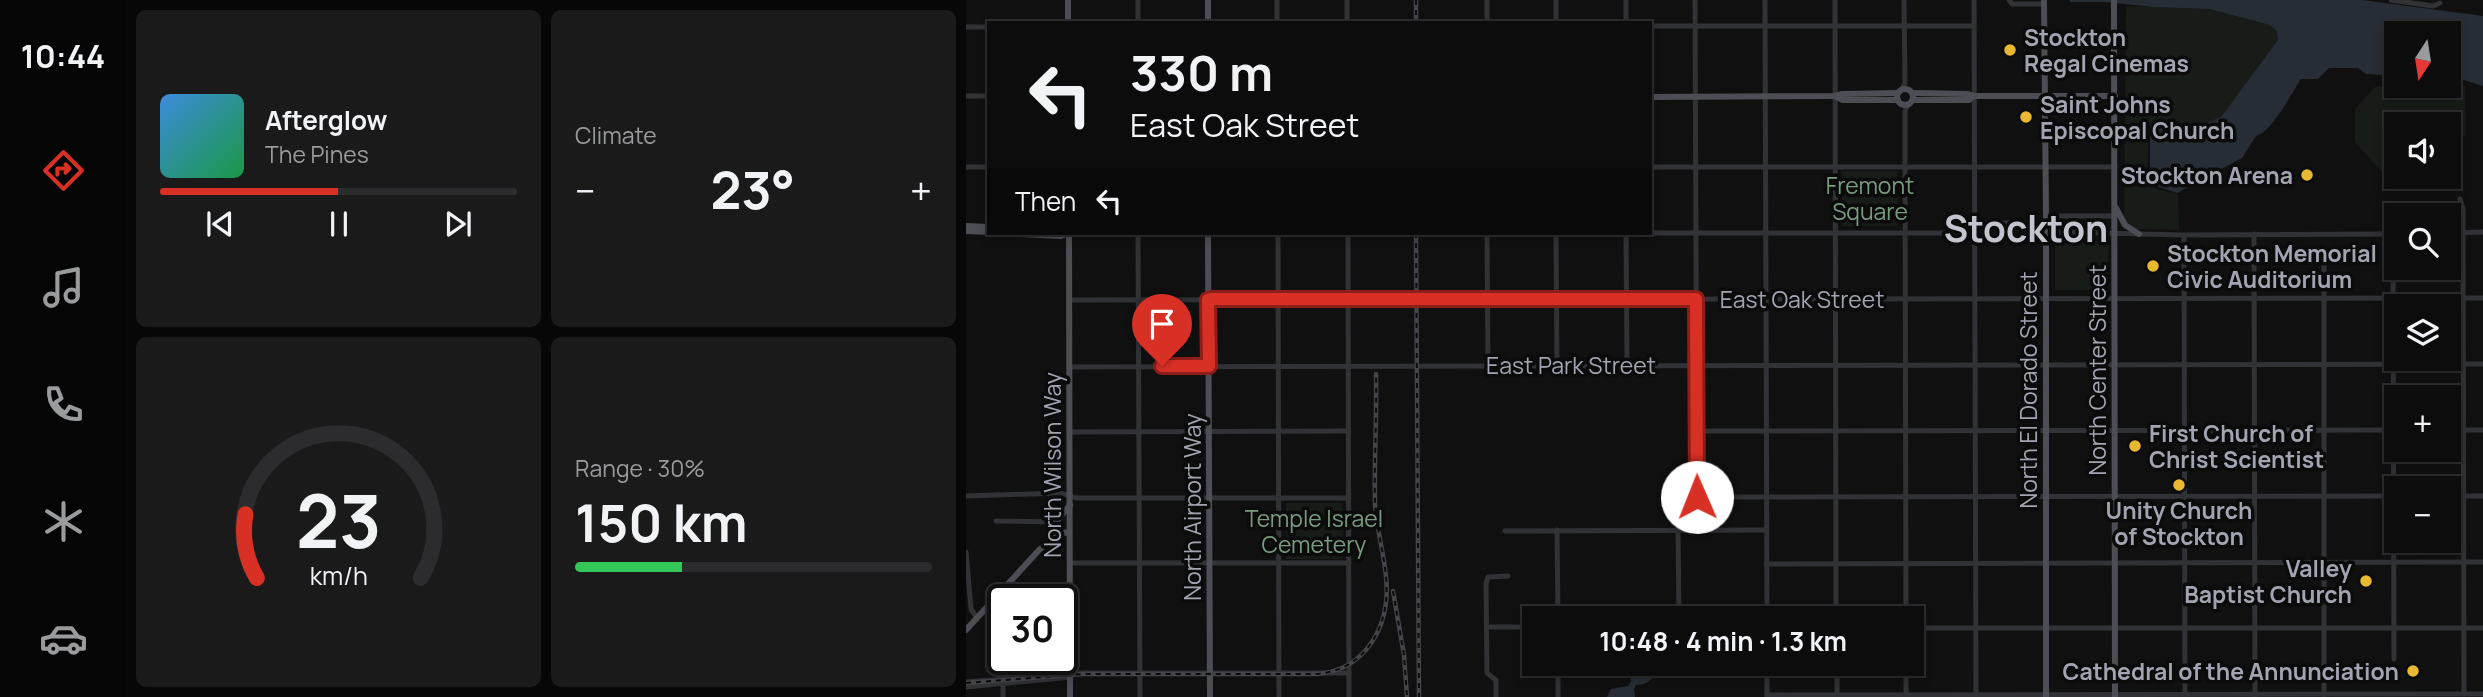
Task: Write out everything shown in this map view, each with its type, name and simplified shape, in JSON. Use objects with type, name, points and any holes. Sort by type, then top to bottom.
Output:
[{"type":"main road","points":[[1068,0],[1068,21]]},
{"type":"main road","points":[[1208,0],[1208,21]]},
{"type":"main road","name":"North El Dorado Street","points":[[2044,2],[2046,696]]},
{"type":"main road","name":"North Center Street","points":[[2114,3],[2115,696]]},
{"type":"main road","points":[[1652,97],[1835,96],[1884,93],[1905,97]]},
{"type":"main road","points":[[1871,99],[1884,93]]},
{"type":"main road","points":[[1835,96],[1843,100],[1968,94],[2115,96]]},
{"type":"main road","points":[[2115,206],[2125,225],[2139,234]]},
{"type":"main road","points":[[966,229],[987,230]]},
{"type":"main road","points":[[1042,235],[1064,235]]},
{"type":"main road","name":"North Wilson Way","points":[[1069,235],[1070,584]]},
{"type":"main road","name":"North Airport Way","points":[[1208,235],[1210,697]]},
{"type":"main road","points":[[1052,537],[1056,522],[1070,505]]},
{"type":"main road","points":[[966,630],[1052,537],[1069,532]]},
{"type":"main road","name":"North Wilson Way","points":[[1070,675],[1070,697]]},
{"type":"street","points":[[1138,0],[1138,21]]},
{"type":"street","points":[[1277,0],[1277,21]]},
{"type":"street","points":[[1347,0],[1347,21]]},
{"type":"street","points":[[1487,0],[1487,21]]},
{"type":"street","points":[[1556,0],[1556,21]]},
{"type":"street","points":[[1626,0],[1626,21]]},
{"type":"street","points":[[1695,0],[1697,497],[2384,496]]},
{"type":"street","points":[[1765,0],[1767,606]]},
{"type":"street","points":[[1835,0],[1836,606]]},
{"type":"street","points":[[1904,0],[1906,606]]},
{"type":"street","points":[[1974,0],[1976,696]]},
{"type":"street","points":[[2010,0],[2012,4],[2044,2]]},
{"type":"street","points":[[2390,0],[2433,6],[2440,3]]},
{"type":"street","points":[[1652,26],[1974,26]]},
{"type":"street","points":[[966,27],[987,27]]},
{"type":"street","points":[[966,96],[987,96]]},
{"type":"street","points":[[966,167],[987,167]]},
{"type":"street","points":[[1652,167],[2115,167]]},
{"type":"street","points":[[2460,199],[2463,209],[2464,695]]},
{"type":"street","points":[[2046,216],[2115,216]]},
{"type":"street","points":[[1652,233],[1965,233],[1984,223],[2037,223],[2058,232],[2184,235],[2384,234]]},
{"type":"street","points":[[2463,233],[2483,232]]},
{"type":"street","points":[[2254,234],[2255,695]]},
{"type":"street","points":[[1138,235],[1140,697]]},
{"type":"street","points":[[1278,235],[1279,697]]},
{"type":"street","points":[[1348,235],[1349,697]]},
{"type":"street","points":[[1487,235],[1488,365]]},
{"type":"street","points":[[1556,235],[1557,365]]},
{"type":"street","points":[[1626,235],[1627,365]]},
{"type":"street","points":[[2184,235],[2185,696]]},
{"type":"street","points":[[2324,257],[2324,695]]},
{"type":"street","name":"East Oak Street","points":[[2463,298],[2483,298]]},
{"type":"street","name":"East Oak Street","points":[[1070,300],[2384,299]]},
{"type":"street","name":"East Park Street","points":[[1070,367],[2384,364]]},
{"type":"street","name":"East Park Street","points":[[2463,364],[2483,364]]},
{"type":"street","points":[[1696,431],[2384,430]]},
{"type":"street","points":[[2463,430],[2483,430]]},
{"type":"street","points":[[1069,432],[1348,431]]},
{"type":"street","points":[[966,496],[1060,494],[1076,498],[1348,498]]},
{"type":"street","points":[[2463,496],[2483,496]]},
{"type":"street","points":[[996,522],[1056,522]]},
{"type":"street","points":[[1678,529],[1679,606]]},
{"type":"street","points":[[1558,530],[1558,606]]},
{"type":"street","points":[[1505,531],[1766,530]]},
{"type":"street","points":[[966,552],[971,609],[977,618]]},
{"type":"street","points":[[2394,553],[2394,659]]},
{"type":"street","points":[[1766,564],[2483,562]]},
{"type":"street","points":[[1070,563],[1349,563]]},
{"type":"street","points":[[1496,697],[1496,680],[1487,673],[1488,577],[1508,576]]},
{"type":"street","points":[[966,613],[977,618]]},
{"type":"street","points":[[1487,627],[1522,627]]},
{"type":"street","points":[[1924,628],[2483,628]]},
{"type":"street","points":[[1078,675],[1349,673]]},
{"type":"street","points":[[966,684],[1070,675]]},
{"type":"street","points":[[1558,676],[1558,697]]},
{"type":"street","points":[[1767,676],[1767,696],[2483,694]]},
{"type":"street","points":[[1836,676],[1836,696]]},
{"type":"street","points":[[1906,676],[1906,696]]},
{"type":"street","points":[[1003,681],[1003,697]]},
{"type":"green space","points":[[2126,6],[2209,9],[2270,25],[2278,33],[2278,40],[2221,117],[2206,123],[2149,124],[2147,178],[2156,189],[2178,194],[2179,230],[2137,229],[2124,221]]},
{"type":"green space","points":[[2384,86],[2384,98],[2461,98],[2461,86],[2465,86],[2466,135],[2461,138],[2461,112],[2384,112],[2384,175],[2355,142],[2355,109],[2375,87]]},
{"type":"green space","name":"Fremont Square","points":[[1842,171],[1897,171],[1898,226],[1842,226]]},
{"type":"green space","points":[[2107,241],[2107,290],[2055,290],[2055,242]]},
{"type":"green space","name":"Temple Israel Cemetery","points":[[1286,503],[1342,503],[1343,559],[1286,559]]},
{"type":"shaded area","points":[[2362,0],[2483,16],[2483,86],[2461,80],[2461,21],[2384,21],[2384,75],[2366,74],[2358,68],[2329,68],[2318,79],[2301,79],[2275,120],[2256,136],[2242,158],[2177,193],[2156,186],[2150,179],[2150,124],[2206,123],[2221,117],[2278,40],[2277,31],[2270,25],[2209,9],[2070,2]]},
{"type":"shaded area","points":[[1630,676],[1653,676],[1649,682],[1636,685],[1635,697],[1607,697],[1611,689],[1628,686]]},
{"type":"railway","points":[[1416,0],[1416,21]]},
{"type":"railway","points":[[1416,235],[1419,697]]},
{"type":"railway","points":[[966,683],[1083,674],[1317,674],[1335,671],[1350,664],[1372,642],[1380,627],[1387,594],[1375,503],[1376,374]]},
{"type":"railway","points":[[1393,591],[1404,655],[1407,697]]},
{"type":"place","name":"Stockton Regal Cinemas","points":[[2010,50]]},
{"type":"place","name":"Saint Johns Episcopal Church","points":[[2026,117]]},
{"type":"place","name":"Stockton Arena","points":[[2307,175]]},
{"type":"place","name":"Stockton Memorial Civic Auditorium","points":[[2153,266]]},
{"type":"place","name":"First Church of Christ Scientist","points":[[2135,446]]},
{"type":"place","name":"Unity Church of Stockton","points":[[2179,485]]},
{"type":"place","name":"Valley Baptist Church","points":[[2366,581]]},
{"type":"place","name":"Cathedral of the Annunciation","points":[[2413,671]]},
{"type":"district","name":"Stockton","points":[[2026,228]]},
{"type":"route","points":[[1162,366],[1209,366],[1208,300],[1211,299],[1696,299],[1697,497]]}]
